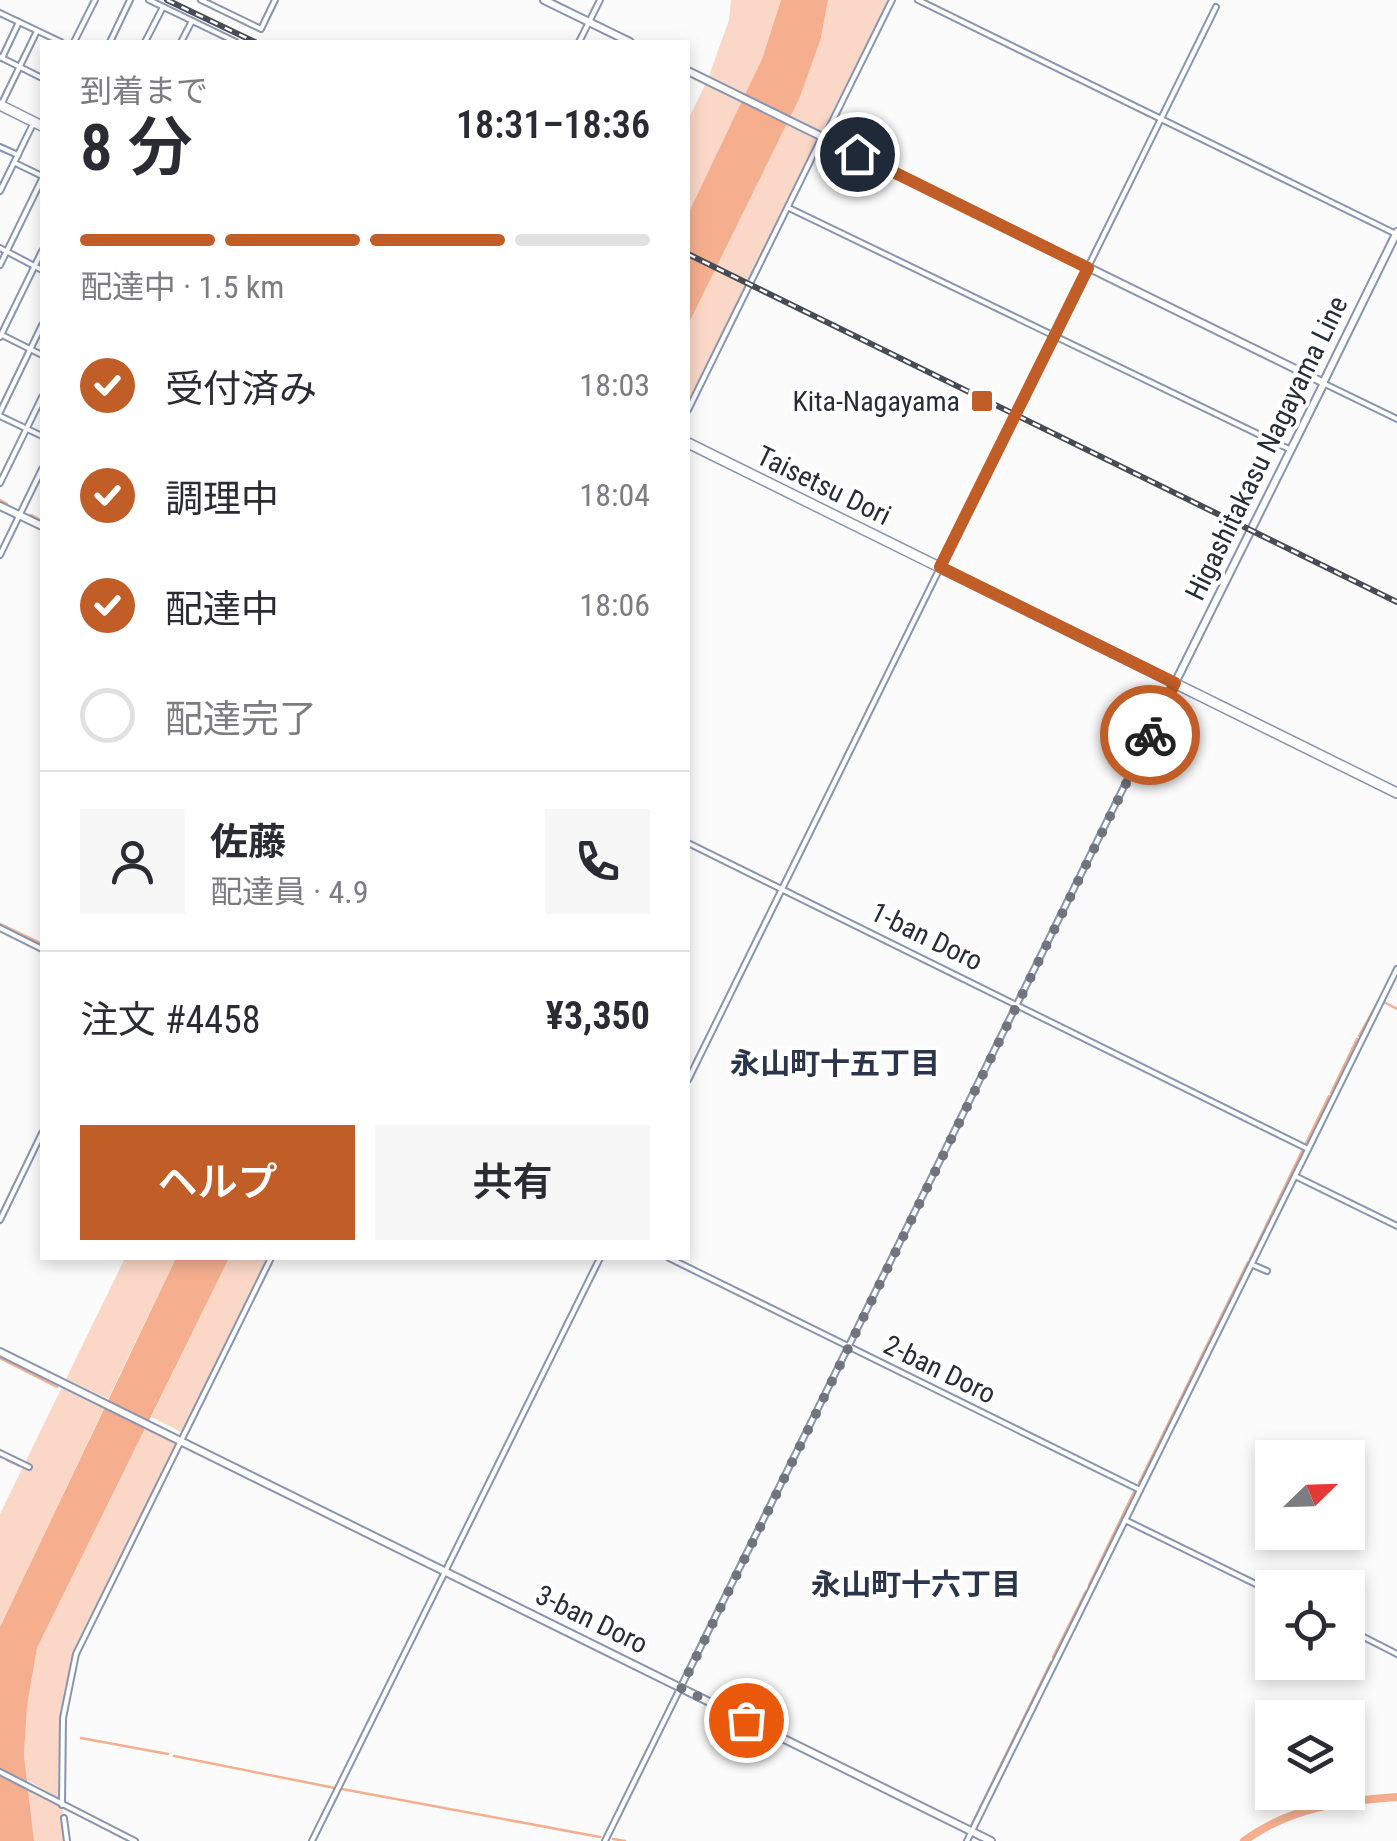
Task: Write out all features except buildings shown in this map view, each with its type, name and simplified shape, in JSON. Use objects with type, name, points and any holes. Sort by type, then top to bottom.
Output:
[{"type":"highway","points":[[0,105],[38,124]]},
{"type":"highway","name":"Taisetsu Dori","points":[[690,444],[1397,793]]},
{"type":"main road","points":[[544,0],[626,40]]},
{"type":"main road","points":[[690,72],[1323,383]]},
{"type":"main road","name":"Higashitakasu Nagayama Line","points":[[1175,683],[1396,233]]},
{"type":"main road","points":[[0,506],[40,525]]},
{"type":"main road","name":"3-ban Doro","points":[[0,1352],[991,1841]]},
{"type":"street","points":[[75,40],[95,0]]},
{"type":"street","points":[[111,40],[130,0]]},
{"type":"street","points":[[149,0],[232,40]]},
{"type":"street","points":[[201,0],[261,30],[275,0]]},
{"type":"street","points":[[215,7],[218,0]]},
{"type":"street","points":[[580,40],[600,0]]},
{"type":"street","points":[[690,406],[892,0]]},
{"type":"street","points":[[918,0],[1396,233]]},
{"type":"street","points":[[147,40],[163,7]]},
{"type":"street","points":[[690,1076],[1216,7]]},
{"type":"street","points":[[0,13],[57,40]]},
{"type":"street","points":[[182,40],[192,21]]},
{"type":"street","points":[[19,22],[1,58],[40,77]]},
{"type":"street","points":[[0,105],[37,30]]},
{"type":"street","points":[[218,40],[221,35]]},
{"type":"street","points":[[0,190],[38,124]]},
{"type":"street","points":[[0,147],[18,156]]},
{"type":"street","points":[[14,163],[40,177]]},
{"type":"street","points":[[0,265],[40,182]]},
{"type":"street","points":[[789,208],[1290,450]]},
{"type":"street","points":[[0,248],[40,269]]},
{"type":"street","points":[[40,255],[0,335],[40,354]]},
{"type":"street","points":[[40,329],[0,414],[40,435]]},
{"type":"street","points":[[1323,383],[1397,420]]},
{"type":"street","points":[[0,483],[40,400]]},
{"type":"street","points":[[0,555],[40,473]]},
{"type":"street","points":[[35,484],[40,487]]},
{"type":"street","points":[[605,1841],[1175,683]]},
{"type":"street","name":"1-ban Doro","points":[[690,844],[1308,1149]]},
{"type":"street","points":[[0,928],[40,948]]},
{"type":"street","points":[[967,1841],[1397,969]]},
{"type":"street","points":[[0,1220],[40,1137]]},
{"type":"street","points":[[1295,1176],[1397,1226]]},
{"type":"street","points":[[62,1804],[63,1718],[76,1654],[177,1439],[269,1260]]},
{"type":"street","points":[[312,1841],[599,1260]]},
{"type":"street","name":"2-ban Doro","points":[[673,1260],[1140,1490]]},
{"type":"street","points":[[1252,1264],[1267,1271]]},
{"type":"street","points":[[0,1453],[29,1467]]},
{"type":"street","points":[[1125,1520],[1255,1584]]},
{"type":"street","points":[[1365,1638],[1397,1654]]},
{"type":"street","points":[[0,1772],[135,1841]]},
{"type":"street","points":[[64,1818],[67,1841]]},
{"type":"shaded area","points":[[731,0],[781,0],[746,94],[709,76],[729,20]]},
{"type":"shaded area","points":[[781,0],[828,0],[821,38],[799,99],[690,321],[690,210],[762,59]]},
{"type":"shaded area","points":[[828,0],[888,0],[822,133],[790,117],[821,38]]},
{"type":"shaded area","points":[[706,83],[742,102],[690,210],[690,116]]},
{"type":"shaded area","points":[[787,123],[818,138],[690,406],[690,321]]},
{"type":"shaded area","points":[[124,1260],[175,1260],[108,1399],[66,1379]]},
{"type":"shaded area","points":[[175,1260],[228,1260],[37,1648],[24,1755],[34,1841],[0,1841],[0,1627]]},
{"type":"shaded area","points":[[228,1260],[270,1260],[183,1433],[151,1417]]},
{"type":"shaded area","points":[[63,1385],[105,1406],[0,1627],[0,1514]]},
{"type":"shaded area","points":[[146,1427],[178,1443],[76,1654],[63,1718],[62,1800],[27,1780],[27,1706],[37,1648]]},
{"type":"shaded area","points":[[28,1790],[63,1808],[67,1841],[34,1841]]},
{"type":"waterway","points":[[0,500],[7,504]]},
{"type":"waterway","points":[[31,515],[40,520]]},
{"type":"waterway","points":[[0,924],[40,943]]},
{"type":"waterway","points":[[1359,1036],[1379,1000]]},
{"type":"waterway","points":[[1384,1002],[1397,1009]]},
{"type":"waterway","points":[[1331,1093],[1357,1039]]},
{"type":"waterway","points":[[1306,1143],[1329,1096]]},
{"type":"waterway","points":[[1250,1259],[1302,1151]]},
{"type":"waterway","points":[[1139,1483],[1248,1262]]},
{"type":"waterway","points":[[0,1358],[57,1387]]},
{"type":"waterway","points":[[7,1460],[20,1466]]},
{"type":"waterway","points":[[1089,1585],[1134,1492]]},
{"type":"waterway","points":[[1053,1657],[1086,1591]]},
{"type":"waterway","points":[[971,1826],[1051,1662]]},
{"type":"waterway","points":[[81,1738],[168,1754]]},
{"type":"waterway","points":[[174,1756],[335,1788]]},
{"type":"waterway","points":[[342,1789],[600,1837]]},
{"type":"waterway","points":[[1244,1841],[1298,1813],[1397,1797]]},
{"type":"waterway","points":[[613,1839],[625,1841]]},
{"type":"railway","points":[[167,0],[251,40]]},
{"type":"railway","points":[[690,255],[1397,602]]},
{"type":"way so far","points":[[746,1720],[681,1688],[1150,735]]},
{"type":"place","name":"Kita-Nagayama","points":[[982,401]]},
{"type":"district","name":"永山町十五丁目","points":[[835,1064]]},
{"type":"district","name":"永山町十六丁目","points":[[916,1585]]},
{"type":"route","points":[[857,154],[1088,268],[940,567],[1175,683],[1150,735]]}]
